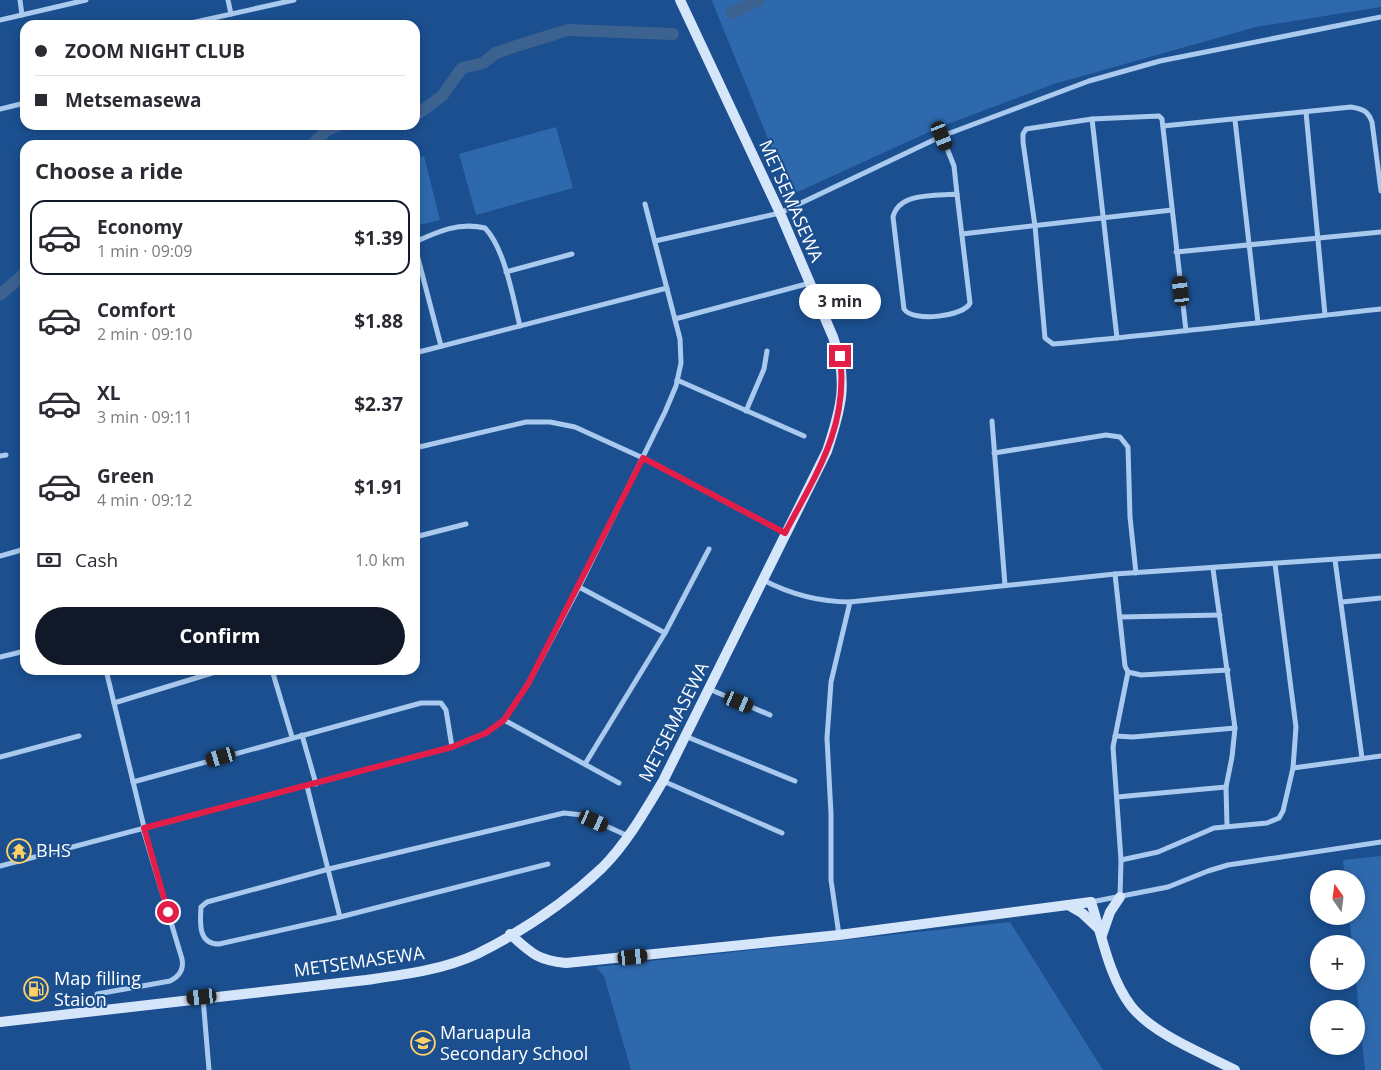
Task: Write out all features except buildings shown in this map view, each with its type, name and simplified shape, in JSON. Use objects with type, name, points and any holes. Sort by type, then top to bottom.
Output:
[{"type":"street","points":[[20,0],[22,15]]},
{"type":"street","points":[[0,20],[86,0]]},
{"type":"street","points":[[228,0],[231,14]]},
{"type":"street","points":[[204,20],[294,0]]},
{"type":"street","name":"METSEMASEWA","points":[[0,1022],[202,997],[366,980],[423,971],[476,954],[548,912],[602,867],[628,836],[663,781],[827,451],[839,414],[843,393],[840,356],[810,283],[780,213],[680,0]]},
{"type":"street","points":[[655,241],[780,213],[942,136],[1089,81],[1160,61],[1381,17]]},
{"type":"street","points":[[0,109],[20,105]]},
{"type":"street","points":[[1163,126],[1351,107],[1366,110],[1372,122],[1381,190]]},
{"type":"street","points":[[1306,112],[1326,315]]},
{"type":"street","points":[[1186,331],[1162,119],[1155,115],[1092,120],[1033,127],[1023,134],[1035,226],[1045,338],[1052,344],[1186,331],[1381,309]]},
{"type":"street","points":[[1092,120],[1117,338]]},
{"type":"street","points":[[1235,120],[1258,323]]},
{"type":"street","points":[[942,136],[954,166],[970,303],[968,307],[957,312],[919,318],[910,316],[904,309],[893,217],[894,210],[901,202],[911,199],[957,194]]},
{"type":"street","points":[[0,866],[452,747],[486,733],[504,720],[528,684],[579,587],[665,412],[677,380],[681,363],[680,339],[645,204]]},
{"type":"street","points":[[962,234],[1172,210]]},
{"type":"street","points":[[420,240],[440,230],[457,226],[485,228],[493,236],[506,272],[520,326]]},
{"type":"street","points":[[1176,252],[1381,232]]},
{"type":"street","points":[[506,272],[572,254]]},
{"type":"street","points":[[420,266],[441,346]]},
{"type":"street","points":[[675,319],[810,283]]},
{"type":"street","points":[[420,352],[667,288]]},
{"type":"street","points":[[746,410],[764,368],[767,351]]},
{"type":"street","points":[[677,380],[804,436]]},
{"type":"street","points":[[992,421],[1005,585]]},
{"type":"street","points":[[420,447],[518,424],[550,422],[575,427],[643,458],[785,533]]},
{"type":"street","points":[[994,452],[1106,435],[1120,437],[1128,447],[1130,517],[1136,573]]},
{"type":"street","points":[[420,536],[466,524]]},
{"type":"street","points":[[585,764],[665,632],[709,549]]},
{"type":"street","points":[[0,556],[20,550]]},
{"type":"street","points":[[762,580],[781,589],[817,600],[850,602],[1115,574],[1213,569],[1381,556]]},
{"type":"street","points":[[1335,560],[1362,758]]},
{"type":"street","points":[[1121,860],[1158,852],[1226,825],[1267,823],[1279,818],[1283,811],[1293,768],[1296,727],[1275,564]]},
{"type":"street","points":[[1213,569],[1235,728],[1226,787],[1226,825]]},
{"type":"street","points":[[1102,934],[1110,912],[1120,897],[1121,860],[1115,736],[1128,672],[1115,574]]},
{"type":"street","points":[[579,587],[665,632]]},
{"type":"street","points":[[1342,602],[1381,598]]},
{"type":"street","points":[[839,935],[831,880],[828,738],[831,682],[850,602]]},
{"type":"street","points":[[1120,617],[1220,615]]},
{"type":"street","points":[[0,657],[20,652]]},
{"type":"street","points":[[1128,672],[1141,675],[1228,670]]},
{"type":"street","points":[[102,1009],[97,994],[170,981],[176,978],[182,970],[182,959],[144,828],[107,675]]},
{"type":"street","points":[[114,702],[205,675]]},
{"type":"street","points":[[273,675],[292,737]]},
{"type":"street","points":[[708,689],[770,715]]},
{"type":"street","points":[[133,782],[421,703],[434,702],[441,704],[446,710],[452,747]]},
{"type":"street","points":[[504,720],[619,783]]},
{"type":"street","points":[[1115,736],[1133,737],[1235,728]]},
{"type":"street","points":[[302,735],[316,784]]},
{"type":"street","points":[[0,757],[79,736]]},
{"type":"street","points":[[685,736],[795,781]]},
{"type":"street","points":[[1293,768],[1381,756]]},
{"type":"street","points":[[663,781],[782,833]]},
{"type":"street","points":[[307,786],[340,917]]},
{"type":"street","points":[[1118,797],[1226,787]]},
{"type":"street","points":[[548,864],[340,917],[219,944],[213,944],[205,940],[201,930],[201,907],[207,902],[329,868],[564,813],[582,815],[628,836]]},
{"type":"street","points":[[510,934],[529,951],[543,960],[566,963],[839,935],[1091,902],[1168,887],[1228,865],[1381,842]]},
{"type":"street","points":[[1091,902],[1110,963],[1123,994],[1140,1016],[1164,1032],[1235,1070]]},
{"type":"street","points":[[1068,905],[1094,923],[1102,934]]},
{"type":"street","points":[[202,997],[208,1070]]},
{"type":"shaded area","points":[[1381,0],[1381,7],[1256,27],[1054,84],[940,127],[791,195],[712,1]]},
{"type":"shaded area","points":[[556,127],[573,188],[476,215],[459,154]]},
{"type":"shaded area","points":[[424,156],[440,220],[420,225],[420,157]]},
{"type":"shaded area","points":[[1381,856],[1381,1070],[1365,1070],[1363,1055],[1365,1055],[1365,1000],[1358,1000],[1357,990],[1365,990],[1365,935],[1351,935],[1350,925],[1365,925],[1365,870],[1344,870],[1343,860]]},
{"type":"shaded area","points":[[1010,922],[1103,1070],[631,1070],[604,976],[596,967]]},
{"type":"waterway","points":[[732,13],[759,0]]},
{"type":"waterway","points":[[420,112],[442,96],[462,68],[483,63],[496,53],[516,46],[568,30],[673,34]]},
{"type":"waterway","points":[[317,140],[327,130]]},
{"type":"waterway","points":[[0,295],[20,277]]},
{"type":"place","name":"BHS","points":[[19,851]]},
{"type":"place","name":"Map filling Staion","points":[[36,989]]},
{"type":"place","name":"Maruapula Secondary School","points":[[423,1043]]},
{"type":"route","points":[[168,912],[144,828],[452,747],[486,733],[504,720],[528,684],[643,458],[785,533],[827,451],[839,414],[843,393],[840,356]]}]
